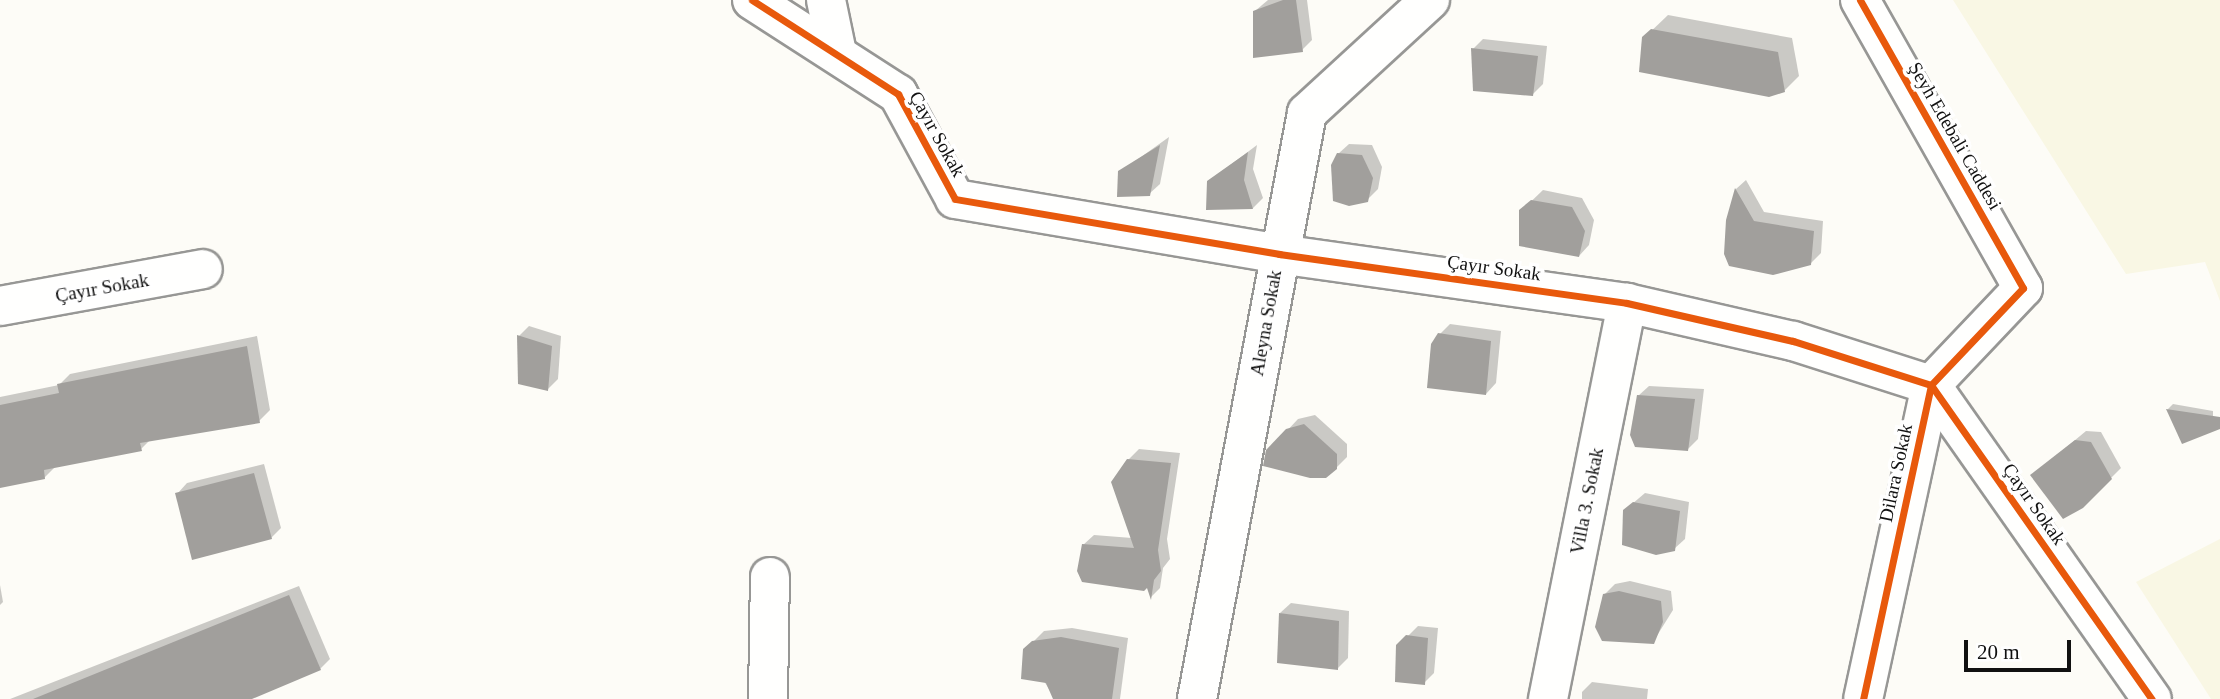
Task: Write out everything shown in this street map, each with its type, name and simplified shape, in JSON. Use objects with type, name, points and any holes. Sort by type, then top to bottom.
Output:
[{"type":"street","name":"Çayır Sokak","points":[[752,0],[898,94],[955,199],[1279,254],[1627,303],[1793,341],[1931,385],[2152,699]]},
{"type":"street","points":[[826,0],[837,53]]},
{"type":"street","name":"Aleyna Sokak","points":[[1197,699],[1307,113],[1430,0]]},
{"type":"street","name":"Şeyh Edebali Caddesi","points":[[1860,0],[2023,288],[1931,385]]},
{"type":"street","name":"Çayır Sokak","points":[[0,306],[203,269]]},
{"type":"street","name":"Villa 3. Sokak","points":[[1548,699],[1627,303]]},
{"type":"street","name":"Dilara Sokak","points":[[1863,699],[1931,385]]},
{"type":"street","points":[[768,699],[771,577]]},
{"type":"shaded area","points":[[1953,0],[2220,0],[2220,301],[2205,262],[2126,274]]},
{"type":"shaded area","points":[[2220,539],[2220,699],[2211,699],[2136,582]]},
{"type":"building","points":[[1283,0],[1296,0],[1303,52],[1253,58],[1253,11]]},
{"type":"building","points":[[1651,29],[1778,52],[1785,92],[1769,97],[1639,72],[1642,37]]},
{"type":"building","points":[[1471,48],[1538,56],[1533,96],[1473,91]]},
{"type":"building","points":[[1160,145],[1150,196],[1117,197],[1118,171]]},
{"type":"building","points":[[1248,152],[1244,180],[1253,209],[1206,210],[1207,181]]},
{"type":"building","points":[[1337,153],[1362,155],[1373,178],[1368,202],[1349,206],[1333,201],[1331,165]]},
{"type":"building","points":[[1735,188],[1754,221],[1814,231],[1811,265],[1773,275],[1729,266],[1724,254],[1726,220]]},
{"type":"building","points":[[1531,200],[1572,207],[1585,231],[1579,257],[1519,246],[1519,210]]},
{"type":"building","points":[[1438,333],[1491,341],[1486,395],[1427,388],[1431,344]]},
{"type":"building","points":[[517,335],[552,346],[548,391],[518,384]]},
{"type":"building","points":[[247,346],[260,423],[140,443],[142,451],[44,470],[45,479],[0,488],[0,405],[59,393],[57,384]]},
{"type":"building","points":[[1637,395],[1695,399],[1688,451],[1635,447],[1630,435]]},
{"type":"building","points":[[2166,409],[2220,417],[2220,429],[2182,444]]},
{"type":"building","points":[[1304,424],[1337,454],[1337,469],[1326,478],[1310,478],[1263,466],[1266,450],[1286,429]]},
{"type":"building","points":[[2075,440],[2091,442],[2112,479],[2083,508],[2063,519],[2030,475]]},
{"type":"building","points":[[1127,459],[1171,463],[1158,550],[1161,571],[1154,580],[1151,600],[1147,588],[1144,591],[1082,582],[1077,571],[1082,544],[1134,548],[1111,482]]},
{"type":"building","points":[[254,473],[272,539],[192,560],[175,493]]},
{"type":"building","points":[[1633,502],[1680,511],[1675,551],[1656,555],[1622,545],[1623,510]]},
{"type":"building","points":[[1619,591],[1661,601],[1663,622],[1654,644],[1602,641],[1595,627],[1603,594]]},
{"type":"building","points":[[289,595],[321,670],[252,699],[33,699]]},
{"type":"building","points":[[1279,613],[1339,621],[1338,670],[1277,663]]},
{"type":"building","points":[[1406,635],[1428,638],[1425,685],[1395,682],[1396,645]]},
{"type":"building","points":[[1061,637],[1119,648],[1112,699],[1053,699],[1046,683],[1021,679],[1023,649],[1032,641]]},
{"type":"cycle path","points":[[752,0],[898,94],[955,199],[1279,254],[1627,303],[1793,341],[1931,385],[2152,699]]},
{"type":"cycle path","points":[[1860,0],[2023,288],[1931,385],[1863,699]]}]
